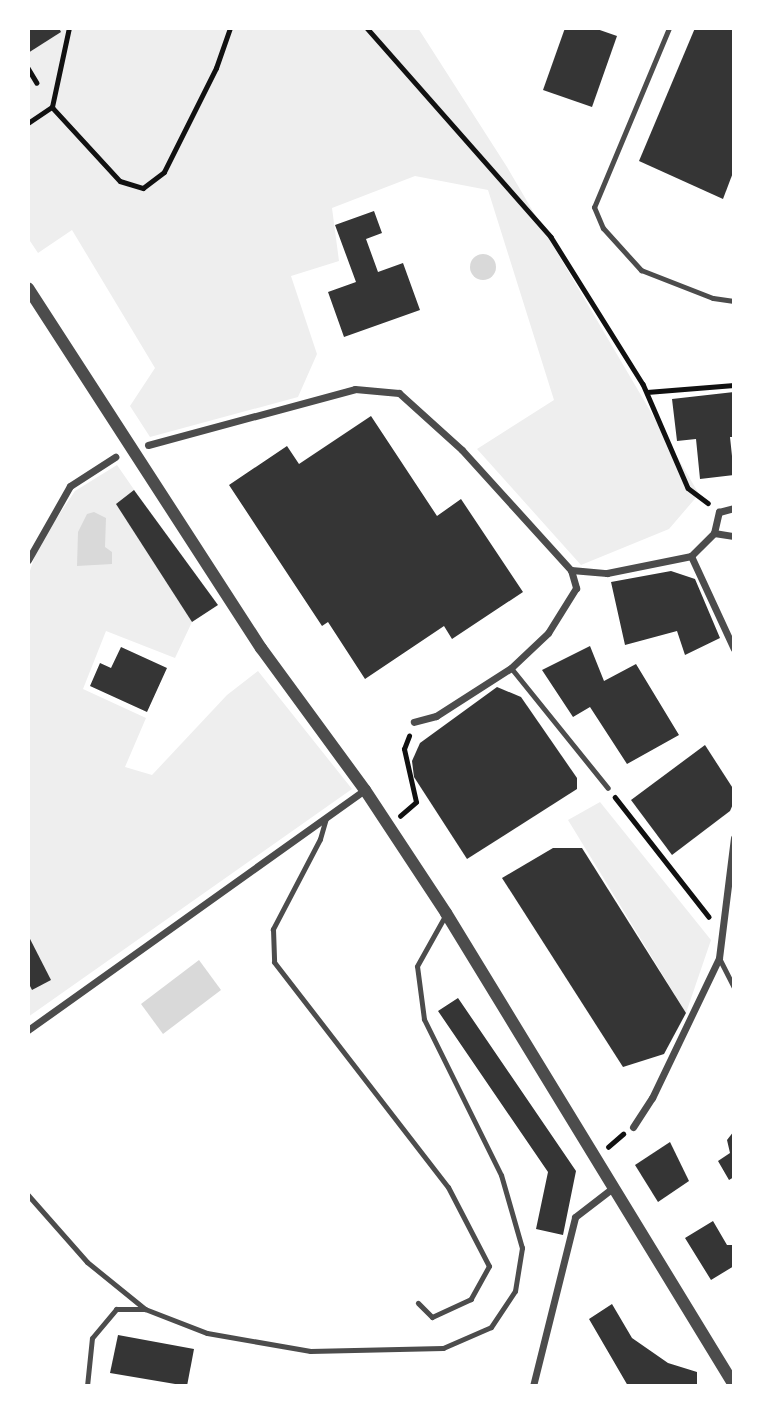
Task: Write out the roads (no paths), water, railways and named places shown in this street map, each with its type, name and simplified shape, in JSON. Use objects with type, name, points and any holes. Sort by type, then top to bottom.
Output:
[{"type":"street","points":[[28,288],[261,648],[365,790],[446,913],[616,1185],[734,1385]]},
{"type":"street","points":[[148,445],[355,389],[399,393],[461,450],[571,570],[576,588],[548,634],[510,668],[436,716],[414,722]]},
{"type":"street","points":[[28,560],[70,486],[115,457]]},
{"type":"street","points":[[571,570],[607,573],[691,556],[714,533],[719,512],[734,508]]},
{"type":"street","points":[[714,533],[734,536]]},
{"type":"street","points":[[691,556],[707,585],[734,649]]},
{"type":"street","points":[[28,1030],[365,790]]},
{"type":"street","points":[[633,1127],[652,1098],[719,958],[734,838]]},
{"type":"street","points":[[533,1386],[575,1217],[616,1185]]},
{"type":"lane","points":[[669,28],[594,207],[603,228],[641,270],[713,298],[734,301]]},
{"type":"lane","points":[[510,668],[608,788]]},
{"type":"lane","points":[[326,818],[320,839],[272,929],[274,962],[448,1187],[489,1266],[471,1299],[432,1317],[418,1303]]},
{"type":"lane","points":[[28,1195],[87,1262],[145,1309],[207,1333],[310,1351],[443,1348],[491,1328],[515,1291],[522,1248],[501,1175],[424,1019],[417,967],[446,913]]},
{"type":"lane","points":[[719,958],[734,988]]},
{"type":"lane","points":[[87,1386],[92,1338],[116,1309],[145,1309]]}]
